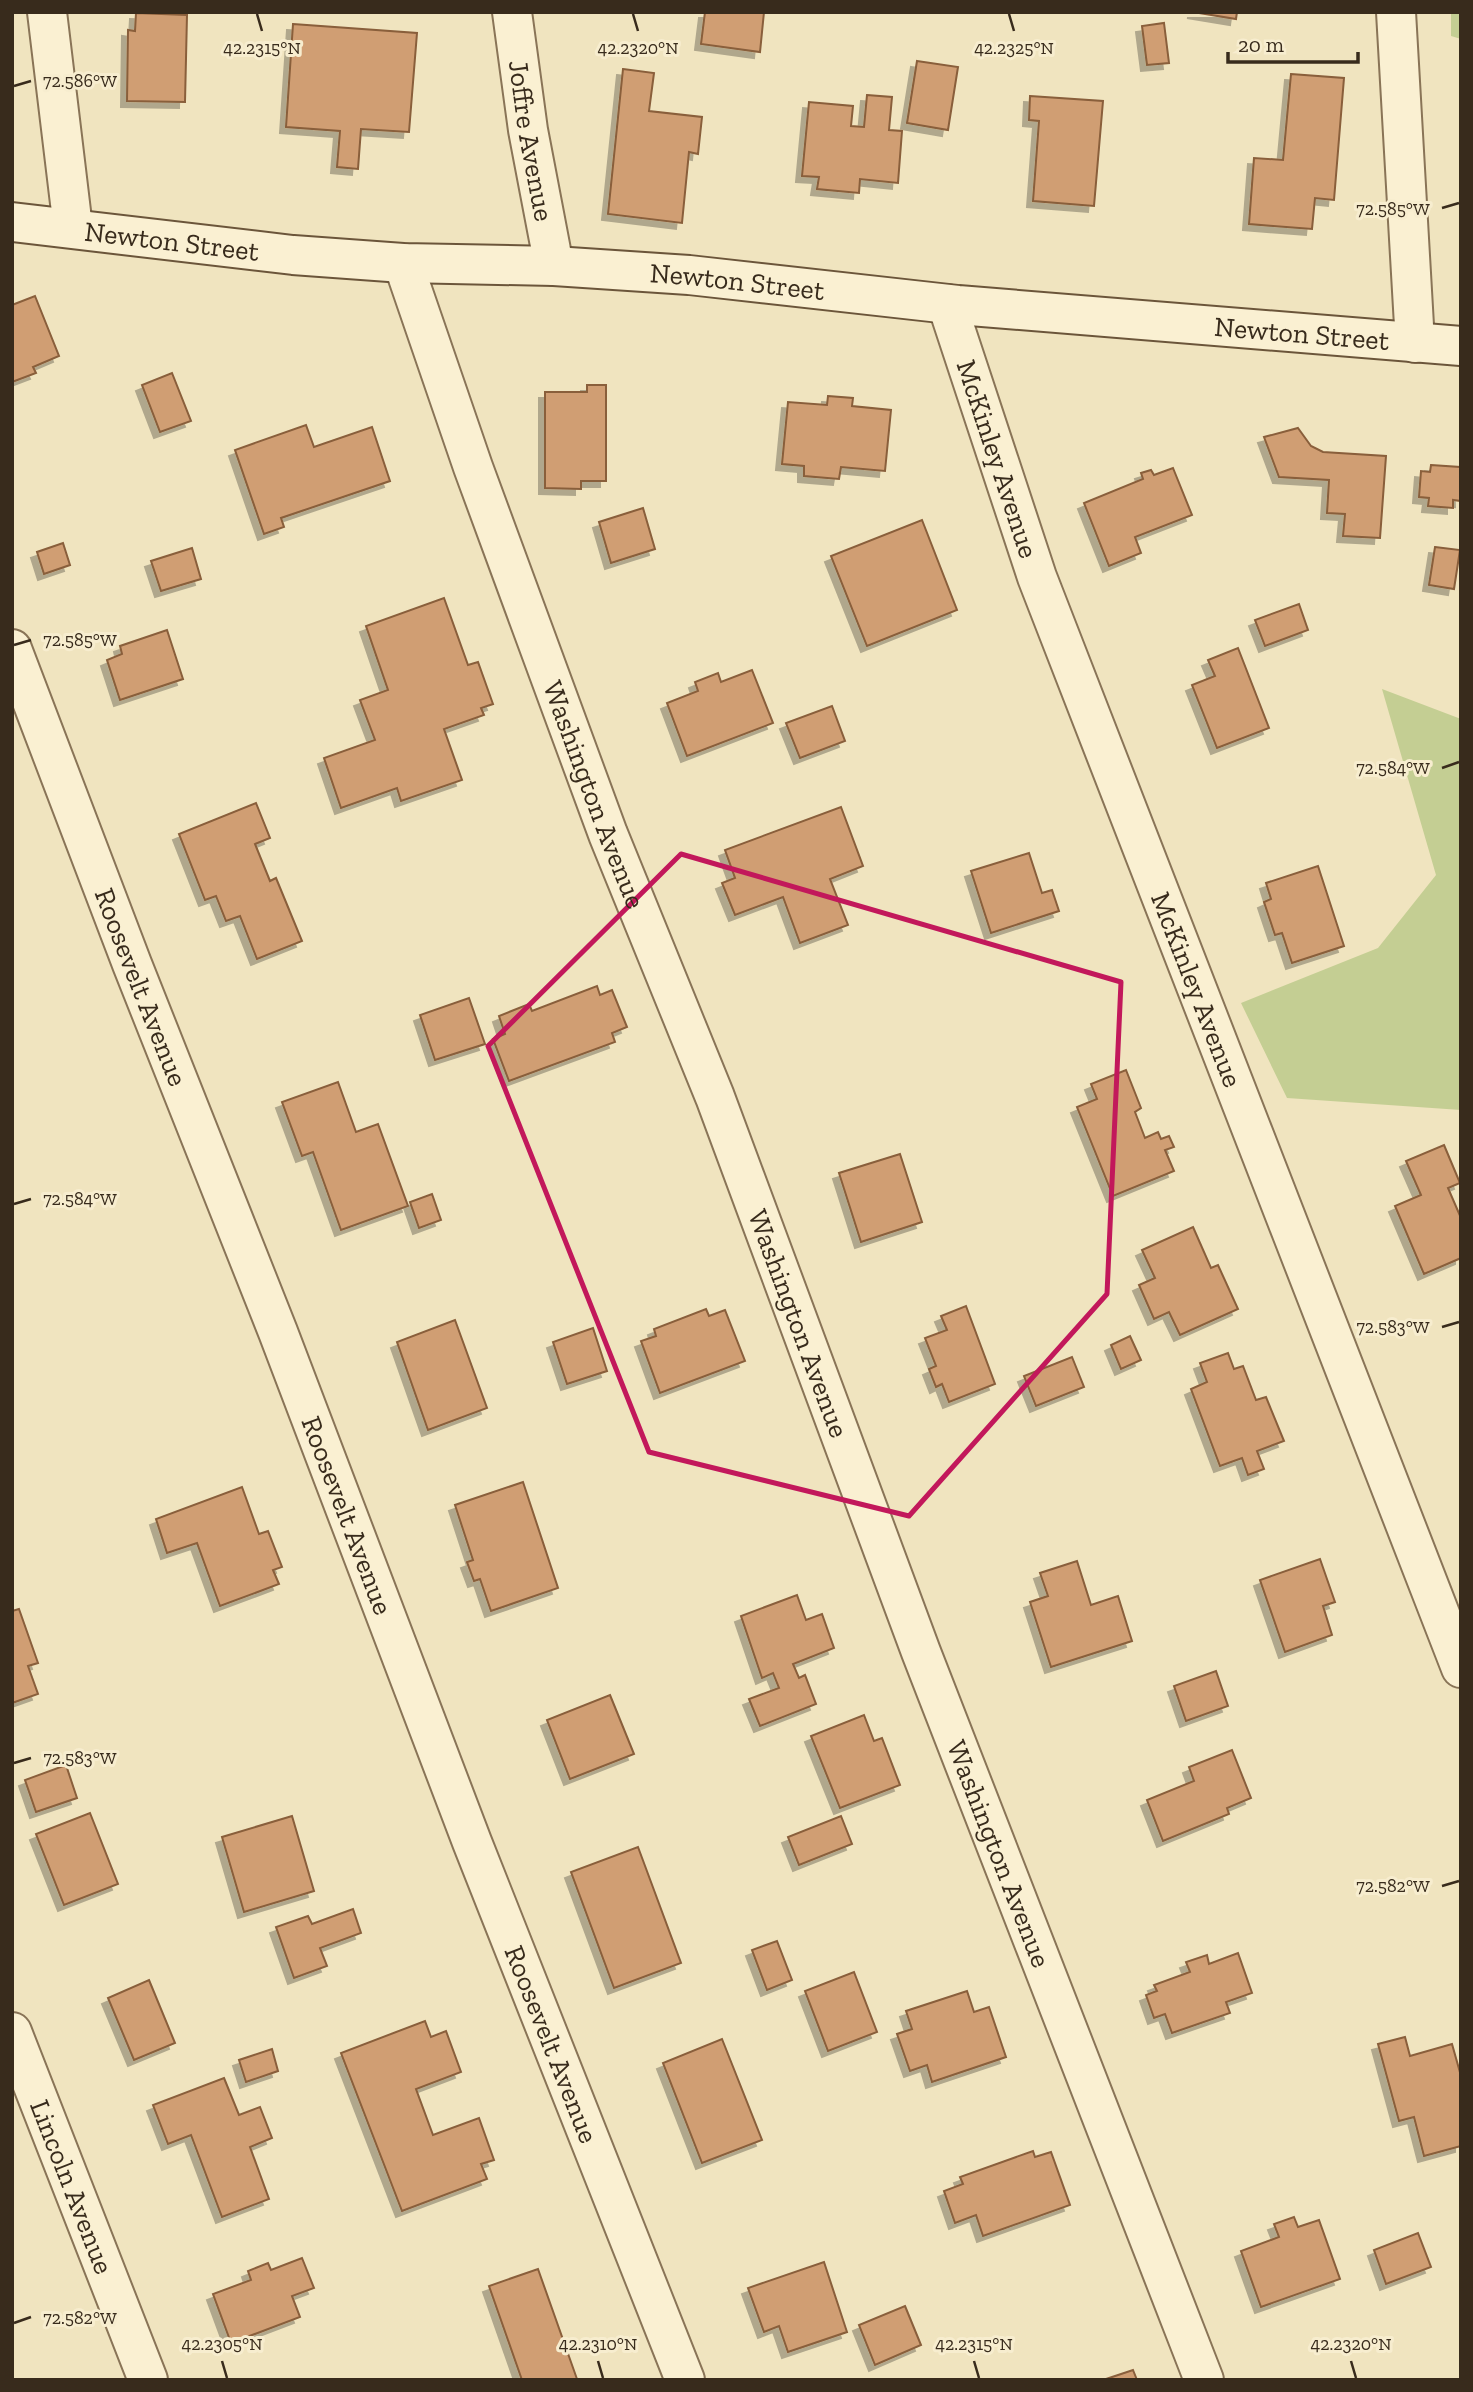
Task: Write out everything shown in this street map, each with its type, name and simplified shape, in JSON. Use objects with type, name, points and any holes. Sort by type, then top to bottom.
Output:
[{"type":"street","points":[[47,12],[73,228]]},
{"type":"street","name":"Joffre Avenue","points":[[512,12],[528,130],[554,266]]},
{"type":"street","points":[[1396,12],[1415,343]]},
{"type":"street","name":"Newton Street","points":[[12,222],[293,255],[403,263],[554,266],[689,275],[947,304],[1461,346]]},
{"type":"street","name":"Washington Avenue","points":[[403,263],[487,505],[608,834],[720,1110],[921,1651],[1204,2380]]},
{"type":"street","name":"McKinley Avenue","points":[[947,304],[1037,577],[1461,1668]]},
{"type":"street","name":"Roosevelt Avenue","points":[[12,649],[132,964],[278,1332],[467,1829],[685,2380]]},
{"type":"street","name":"Lincoln Avenue","points":[[12,2032],[148,2380]]},
{"type":"highlighted area","points":[[681,854],[1121,982],[1107,1294],[909,1516],[649,1452],[488,1046]]},
{"type":"green space","points":[[1451,12],[1461,12],[1461,39],[1451,36]]},
{"type":"green space","points":[[1382,689],[1461,719],[1461,1110],[1287,1098],[1241,1003],[1378,948],[1436,875]]},
{"type":"building","points":[[705,12],[764,12],[760,52],[701,44]]},
{"type":"building","points":[[1193,12],[1237,12],[1236,19]]},
{"type":"building","points":[[136,13],[187,15],[185,102],[127,101],[128,30],[135,31]]},
{"type":"building","points":[[1164,23],[1169,63],[1147,65],[1142,26]]},
{"type":"building","points":[[293,24],[417,33],[409,132],[361,129],[358,169],[337,167],[340,131],[286,127]]},
{"type":"building","points":[[917,61],[958,67],[948,130],[907,123]]},
{"type":"building","points":[[623,69],[654,73],[649,111],[702,117],[698,154],[689,152],[682,223],[608,214]]},
{"type":"building","points":[[1291,74],[1344,78],[1334,200],[1315,198],[1312,229],[1249,224],[1254,158],[1283,160]]},
{"type":"building","points":[[867,95],[892,97],[889,130],[902,131],[898,183],[860,179],[859,193],[817,189],[819,177],[802,176],[809,102],[853,106],[851,126],[864,127]]},
{"type":"building","points":[[1030,96],[1103,101],[1094,206],[1033,201],[1039,121],[1029,120]]},
{"type":"building","points":[[35,296],[59,356],[33,367],[36,373],[12,382],[12,305]]},
{"type":"building","points":[[172,373],[191,421],[160,432],[142,385]]},
{"type":"building","points":[[587,385],[606,385],[606,481],[581,481],[581,489],[545,488],[545,392],[587,392]]},
{"type":"building","points":[[828,396],[853,398],[852,406],[891,410],[885,471],[841,467],[839,479],[804,476],[804,466],[782,464],[788,402],[827,405]]},
{"type":"building","points":[[306,425],[314,447],[372,427],[390,481],[281,518],[284,527],[264,534],[235,450]]},
{"type":"building","points":[[1298,428],[1311,446],[1323,452],[1386,456],[1380,538],[1343,536],[1345,514],[1327,513],[1329,480],[1279,477],[1264,437]]},
{"type":"building","points":[[1431,465],[1460,467],[1461,501],[1453,500],[1453,508],[1428,506],[1429,498],[1419,497],[1421,471],[1430,472]]},
{"type":"building","points":[[1173,468],[1192,515],[1135,537],[1141,553],[1109,566],[1084,503],[1143,479],[1141,473],[1151,470],[1154,475]]},
{"type":"building","points":[[643,508],[655,549],[611,563],[599,522]]},
{"type":"building","points":[[922,520],[957,610],[867,646],[831,556]]},
{"type":"building","points":[[63,543],[70,565],[44,574],[37,552]]},
{"type":"building","points":[[1435,547],[1460,550],[1454,589],[1429,585]]},
{"type":"building","points":[[192,548],[201,579],[161,591],[151,561]]},
{"type":"building","points":[[444,598],[468,665],[478,662],[493,704],[481,708],[484,715],[444,729],[462,780],[401,801],[397,788],[341,808],[324,758],[375,740],[360,700],[388,690],[366,626]]},
{"type":"building","points":[[1299,604],[1308,630],[1265,646],[1255,620]]},
{"type":"building","points":[[167,630],[183,679],[120,700],[107,660],[122,654],[120,646]]},
{"type":"building","points":[[1238,648],[1269,728],[1217,748],[1192,685],[1215,676],[1208,660]]},
{"type":"building","points":[[752,670],[773,723],[687,756],[667,703],[698,691],[695,682],[718,673],[721,682]]},
{"type":"building","points":[[832,706],[845,741],[800,758],[786,723]]},
{"type":"building","points":[[256,803],[270,838],[255,844],[270,881],[276,878],[302,941],[257,959],[240,916],[226,921],[216,896],[205,900],[179,834]]},
{"type":"building","points":[[841,807],[863,866],[830,879],[848,925],[800,943],[783,897],[735,915],[722,883],[735,878],[725,850]]},
{"type":"building","points":[[1029,853],[1042,893],[1052,890],[1059,911],[991,933],[971,871]]},
{"type":"building","points":[[1318,866],[1344,946],[1292,963],[1282,933],[1275,935],[1264,902],[1271,899],[1266,883]]},
{"type":"building","points":[[597,986],[600,995],[612,990],[627,1027],[612,1033],[615,1042],[509,1081],[493,1039],[505,1034],[499,1016],[529,1004],[532,1011]]},
{"type":"building","points":[[469,998],[485,1044],[435,1060],[420,1015]]},
{"type":"building","points":[[1126,1070],[1141,1108],[1135,1112],[1145,1138],[1158,1132],[1161,1139],[1169,1136],[1174,1147],[1165,1150],[1174,1171],[1113,1196],[1077,1107],[1097,1099],[1091,1084]]},
{"type":"building","points":[[338,1082],[356,1132],[378,1124],[408,1206],[341,1230],[313,1152],[302,1156],[282,1102]]},
{"type":"building","points":[[1444,1145],[1460,1183],[1448,1188],[1461,1218],[1461,1258],[1424,1274],[1395,1206],[1421,1195],[1406,1161]]},
{"type":"building","points":[[900,1154],[922,1222],[861,1242],[839,1173]]},
{"type":"building","points":[[432,1194],[441,1220],[419,1228],[410,1202]]},
{"type":"building","points":[[1193,1227],[1211,1268],[1218,1265],[1238,1309],[1180,1335],[1169,1312],[1154,1319],[1139,1285],[1155,1278],[1142,1250]]},
{"type":"building","points":[[966,1306],[995,1384],[949,1402],[942,1384],[936,1387],[929,1369],[936,1366],[925,1338],[947,1330],[941,1316]]},
{"type":"building","points":[[706,1309],[709,1316],[725,1310],[745,1361],[660,1393],[641,1341],[656,1336],[654,1329]]},
{"type":"building","points":[[455,1320],[487,1408],[428,1430],[397,1342]]},
{"type":"building","points":[[593,1328],[607,1371],[567,1384],[553,1342]]},
{"type":"building","points":[[1130,1336],[1141,1360],[1121,1369],[1111,1345]]},
{"type":"building","points":[[1228,1353],[1234,1369],[1243,1366],[1256,1400],[1266,1397],[1284,1441],[1257,1451],[1264,1469],[1248,1475],[1242,1458],[1220,1466],[1191,1389],[1207,1382],[1200,1363]]},
{"type":"building","points":[[1072,1357],[1084,1387],[1036,1406],[1024,1376]]},
{"type":"building","points":[[523,1482],[558,1588],[491,1611],[480,1579],[474,1581],[467,1562],[473,1560],[455,1505]]},
{"type":"building","points":[[242,1487],[259,1534],[268,1531],[282,1567],[273,1570],[279,1584],[220,1606],[197,1543],[167,1553],[156,1519]]},
{"type":"building","points":[[1320,1559],[1335,1602],[1323,1606],[1332,1635],[1285,1652],[1260,1580]]},
{"type":"building","points":[[1077,1561],[1091,1605],[1118,1596],[1132,1641],[1051,1667],[1030,1602],[1048,1596],[1040,1573]]},
{"type":"building","points":[[797,1595],[806,1620],[822,1614],[834,1648],[793,1664],[799,1678],[805,1675],[816,1704],[760,1726],[749,1699],[779,1688],[773,1673],[762,1678],[741,1616]]},
{"type":"building","points":[[19,1609],[38,1663],[28,1666],[38,1694],[12,1703],[12,1611]]},
{"type":"building","points":[[1216,1671],[1228,1706],[1186,1721],[1174,1686]]},
{"type":"building","points":[[610,1695],[634,1754],[570,1779],[547,1720]]},
{"type":"building","points":[[864,1715],[874,1741],[882,1738],[900,1785],[840,1808],[811,1736]]},
{"type":"building","points":[[1232,1750],[1251,1798],[1227,1808],[1229,1814],[1163,1841],[1147,1800],[1194,1781],[1189,1767]]},
{"type":"building","points":[[66,1765],[77,1798],[36,1812],[25,1780]]},
{"type":"building","points":[[90,1813],[118,1884],[64,1905],[36,1834]]},
{"type":"building","points":[[292,1816],[314,1891],[244,1912],[222,1837]]},
{"type":"building","points":[[841,1816],[852,1844],[799,1865],[788,1837]]},
{"type":"building","points":[[638,1847],[681,1963],[614,1988],[571,1872]]},
{"type":"building","points":[[353,1909],[361,1933],[320,1948],[327,1966],[294,1978],[276,1927],[308,1916],[312,1924]]},
{"type":"building","points":[[777,1941],[792,1980],[767,1990],[752,1950]]},
{"type":"building","points":[[1238,1953],[1252,1993],[1226,2002],[1230,2013],[1172,2033],[1165,2014],[1154,2018],[1146,1995],[1157,1991],[1154,1985],[1190,1972],[1186,1962],[1207,1955],[1209,1964]]},
{"type":"building","points":[[854,1972],[877,2032],[828,2051],[805,1991]]},
{"type":"building","points":[[149,1980],[175,2043],[134,2060],[108,1998]]},
{"type":"building","points":[[967,1991],[974,2012],[989,2007],[1006,2057],[932,2082],[927,2065],[910,2071],[897,2034],[912,2029],[906,2011]]},
{"type":"building","points":[[425,2021],[431,2037],[446,2031],[461,2072],[416,2089],[433,2135],[479,2118],[494,2160],[481,2164],[487,2179],[402,2211],[341,2053]]},
{"type":"building","points":[[1405,2037],[1410,2056],[1452,2044],[1461,2076],[1461,2146],[1424,2156],[1414,2117],[1399,2121],[1378,2044]]},
{"type":"building","points":[[722,2039],[762,2140],[702,2163],[663,2063]]},
{"type":"building","points":[[272,2049],[278,2071],[246,2082],[239,2060]]},
{"type":"building","points":[[224,2078],[239,2115],[260,2107],[272,2138],[250,2147],[269,2199],[222,2217],[191,2135],[168,2144],[153,2105]]},
{"type":"building","points":[[1033,2151],[1035,2157],[1051,2152],[1070,2205],[983,2236],[976,2215],[955,2223],[944,2191],[963,2184],[960,2177]]},
{"type":"building","points":[[1294,2217],[1298,2227],[1319,2220],[1340,2279],[1261,2307],[1241,2251],[1279,2237],[1274,2224]]},
{"type":"building","points":[[1418,2233],[1431,2267],[1386,2284],[1374,2250]]},
{"type":"building","points":[[302,2258],[314,2288],[292,2296],[300,2317],[231,2343],[213,2294],[251,2280],[248,2271],[268,2263],[271,2270]]},
{"type":"building","points":[[824,2262],[847,2332],[788,2352],[779,2326],[764,2332],[748,2288]]},
{"type":"building","points":[[538,2269],[577,2379],[522,2380],[489,2286]]},
{"type":"building","points":[[905,2306],[921,2345],[875,2365],[859,2325]]},
{"type":"building","points":[[1133,2370],[1137,2380],[1103,2380]]}]
